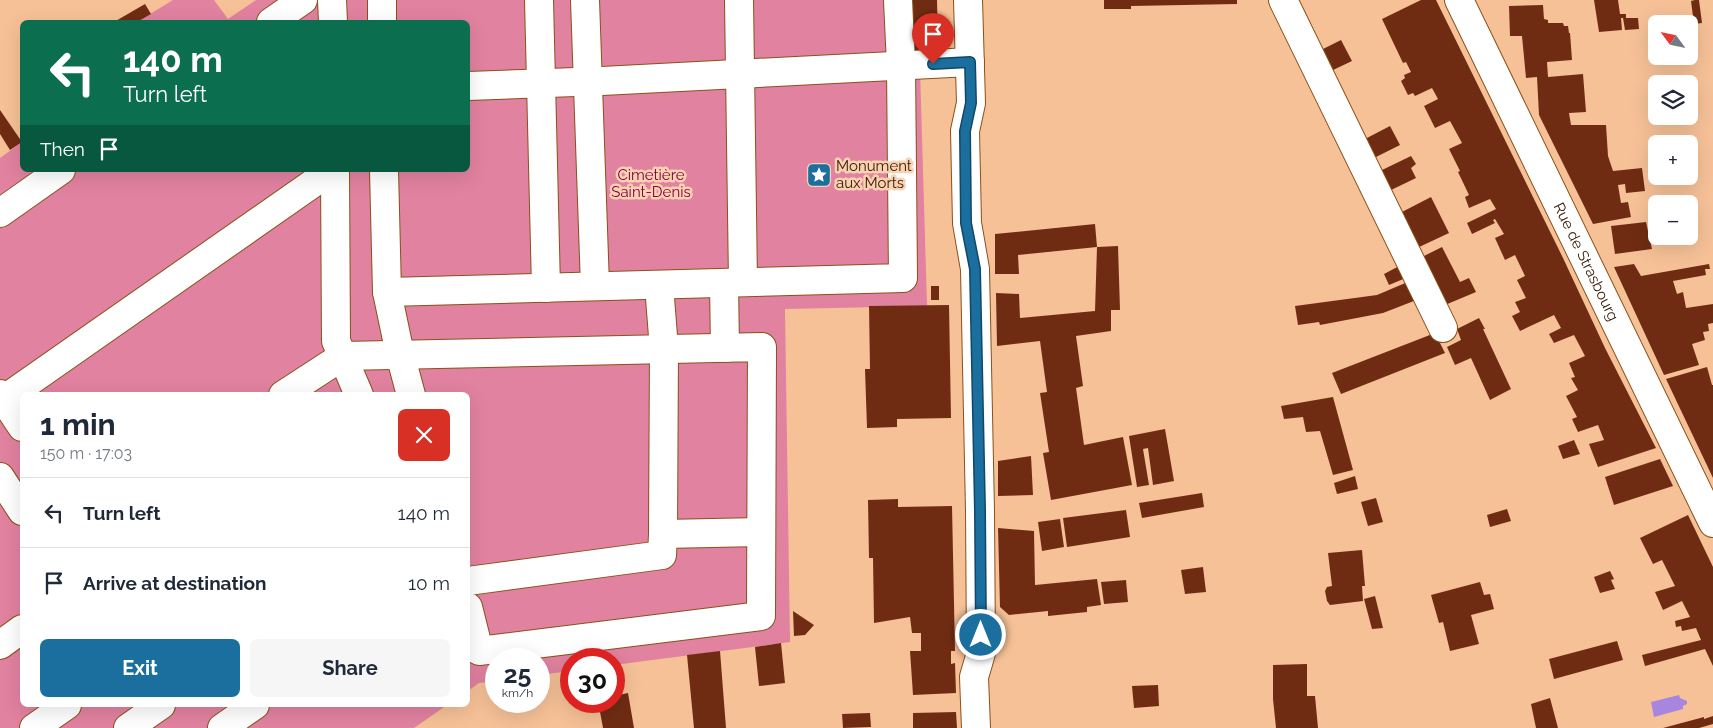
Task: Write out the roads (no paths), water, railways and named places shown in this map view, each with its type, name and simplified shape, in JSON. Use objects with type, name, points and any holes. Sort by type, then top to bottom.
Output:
[{"type":"street","points":[[274,20],[303,0]]},
{"type":"street","points":[[332,0],[333,20]]},
{"type":"street","points":[[382,0],[382,20]]},
{"type":"street","points":[[539,0],[546,288]]},
{"type":"street","points":[[584,0],[595,286]]},
{"type":"street","points":[[724,348],[734,283],[740,73],[739,0]]},
{"type":"street","points":[[387,292],[903,278],[902,65],[898,0]]},
{"type":"street","points":[[968,0],[971,103],[965,131],[966,223],[975,269],[980,511],[981,653],[974,677],[976,728]]},
{"type":"street","points":[[1283,0],[1443,328]]},
{"type":"street","name":"Rue de Strasbourg","points":[[1459,0],[1713,523]]},
{"type":"street","points":[[470,86],[586,82],[970,62]]},
{"type":"street","points":[[0,213],[58,172]]},
{"type":"street","points":[[20,424],[1,399],[330,172]]},
{"type":"street","points":[[333,172],[336,341],[358,392]]},
{"type":"street","points":[[384,172],[387,292],[410,392]]},
{"type":"street","points":[[470,581],[662,555],[664,349],[659,284]]},
{"type":"street","points":[[288,392],[342,356],[762,347],[761,616],[479,651],[470,615]]},
{"type":"street","points":[[0,477],[20,507]]},
{"type":"street","points":[[663,534],[761,532]]},
{"type":"street","points":[[0,645],[20,630]]},
{"type":"street","points":[[34,728],[64,707]]},
{"type":"street","points":[[128,728],[158,707]]},
{"type":"street","points":[[222,728],[252,707]]},
{"type":"place","name":"Monument aux Morts","points":[[819,175]]},
{"type":"park label","name":"Cimetière Saint-Denis","points":[[651,184]]}]
